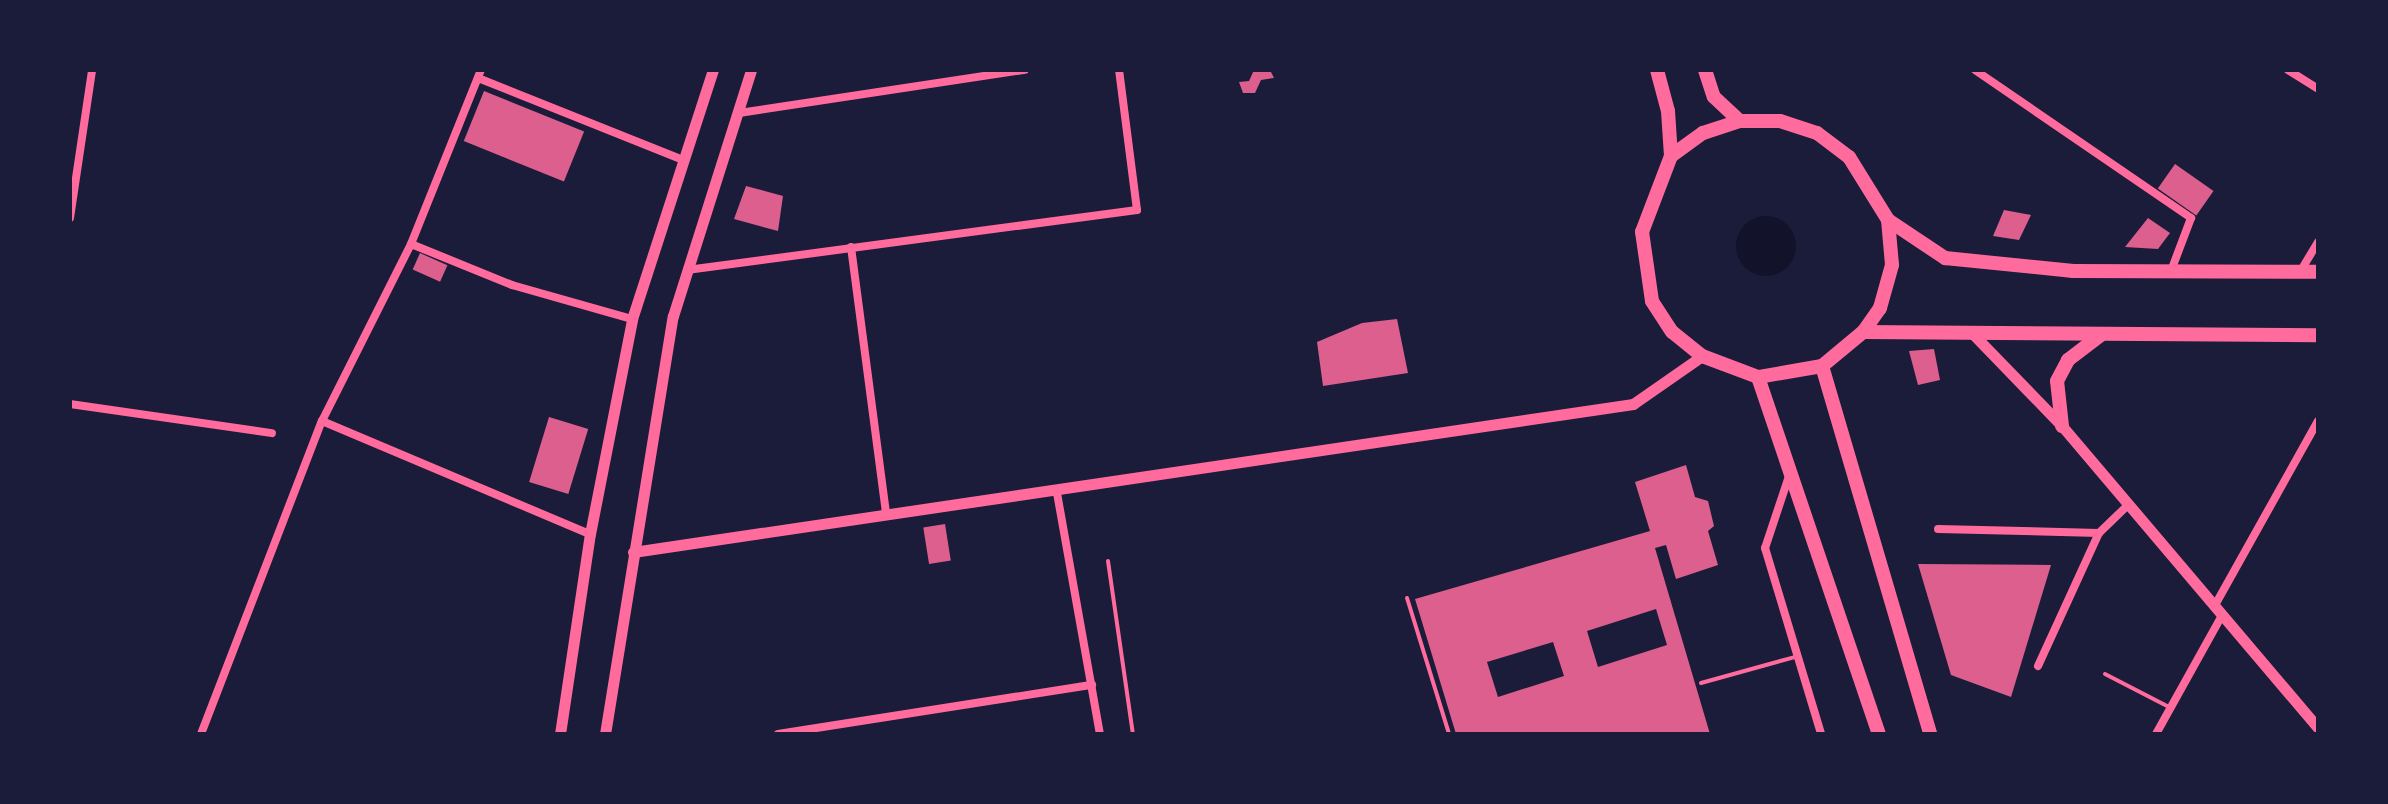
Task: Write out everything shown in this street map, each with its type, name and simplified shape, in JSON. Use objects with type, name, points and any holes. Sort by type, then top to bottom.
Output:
[{"type":"main road","points":[[1657,70],[1668,111],[1671,156],[1642,232],[1642,263],[1652,301],[1672,332],[1702,356],[1758,377],[1822,366],[1863,332],[1880,308],[1892,265],[1888,220]]},
{"type":"main road","points":[[1705,70],[1714,97],[1740,121]]},
{"type":"main road","points":[[1671,156],[1703,133],[1740,121],[1780,121],[1817,133],[1849,157],[1888,220],[1945,258],[2073,271],[2318,272]]},
{"type":"main road","points":[[1863,332],[2318,335]]},
{"type":"main road","points":[[2062,426],[2057,381],[2068,360],[2102,334]]},
{"type":"main road","points":[[1822,366],[1930,734]]},
{"type":"main road","points":[[1758,377],[1879,734]]},
{"type":"street","points":[[70,218],[92,70]]},
{"type":"street","points":[[560,734],[590,534],[632,319],[713,70]]},
{"type":"street","points":[[605,734],[656,404],[687,270],[751,70]]},
{"type":"street","points":[[739,113],[1025,70]]},
{"type":"street","points":[[687,270],[1137,210],[1119,70]]},
{"type":"street","points":[[1975,70],[2191,218],[2171,271]]},
{"type":"street","points":[[2288,70],[2318,89]]},
{"type":"street","points":[[201,734],[322,421],[411,244],[479,74],[685,161]]},
{"type":"street","points":[[2300,272],[2318,242]]},
{"type":"street","points":[[411,244],[512,285],[632,319]]},
{"type":"street","points":[[851,247],[886,513]]},
{"type":"street","points":[[1971,332],[2062,426],[2318,728]]},
{"type":"street","points":[[633,552],[886,513],[1057,493],[1633,404],[1702,356]]},
{"type":"street","points":[[70,404],[272,433]]},
{"type":"street","points":[[322,421],[590,534]]},
{"type":"street","points":[[2156,734],[2318,421]]},
{"type":"street","points":[[1790,472],[1765,548],[1821,734]]},
{"type":"street","points":[[1057,493],[1100,734]]},
{"type":"street","points":[[2038,666],[2099,533],[2127,506]]},
{"type":"street","points":[[1938,529],[2099,533]]},
{"type":"street","points":[[778,734],[1092,685]]},
{"type":"lane","points":[[1108,561],[1133,734]]},
{"type":"lane","points":[[1407,598],[1449,734]]},
{"type":"lane","points":[[1701,683],[1798,656]]},
{"type":"lane","points":[[2105,674],[2171,708]]},
{"type":"shaded area","points":[[1766,216],[1778,218],[1787,225],[1794,234],[1794,258],[1787,267],[1778,274],[1766,276],[1754,274],[1745,267],[1738,258],[1736,246],[1738,234],[1745,225],[1754,218]]},
{"type":"building","points":[[1254,70],[1270,70],[1274,78],[1261,80],[1255,93],[1243,93],[1239,82],[1249,81]]},
{"type":"building","points":[[484,91],[584,131],[564,182],[464,141]]},
{"type":"building","points":[[2175,164],[2214,191],[2196,216],[2158,189]]},
{"type":"building","points":[[746,186],[783,196],[778,231],[734,219]]},
{"type":"building","points":[[2004,210],[2031,215],[2019,240],[1993,236]]},
{"type":"building","points":[[2148,218],[2170,233],[2158,249],[2125,247]]},
{"type":"building","points":[[420,253],[447,265],[440,282],[413,269]]},
{"type":"building","points":[[1397,319],[1408,373],[1323,386],[1317,342],[1362,323]]},
{"type":"building","points":[[1934,349],[1940,380],[1918,385],[1909,351]]},
{"type":"building","points":[[549,417],[588,429],[568,494],[529,482]]},
{"type":"building","points":[[1686,465],[1695,497],[1708,501],[1714,526],[1708,531],[1718,565],[1676,579],[1666,545],[1655,548],[1710,734],[1456,734],[1415,599],[1650,531],[1635,482]],"holes":[[[1656,609],[1667,645],[1598,667],[1587,631]],[[1553,642],[1564,676],[1498,697],[1487,662]]]},
{"type":"building","points":[[945,524],[951,561],[929,564],[923,527]]},
{"type":"building","points":[[1918,564],[2051,565],[2011,697],[1951,675]]}]
